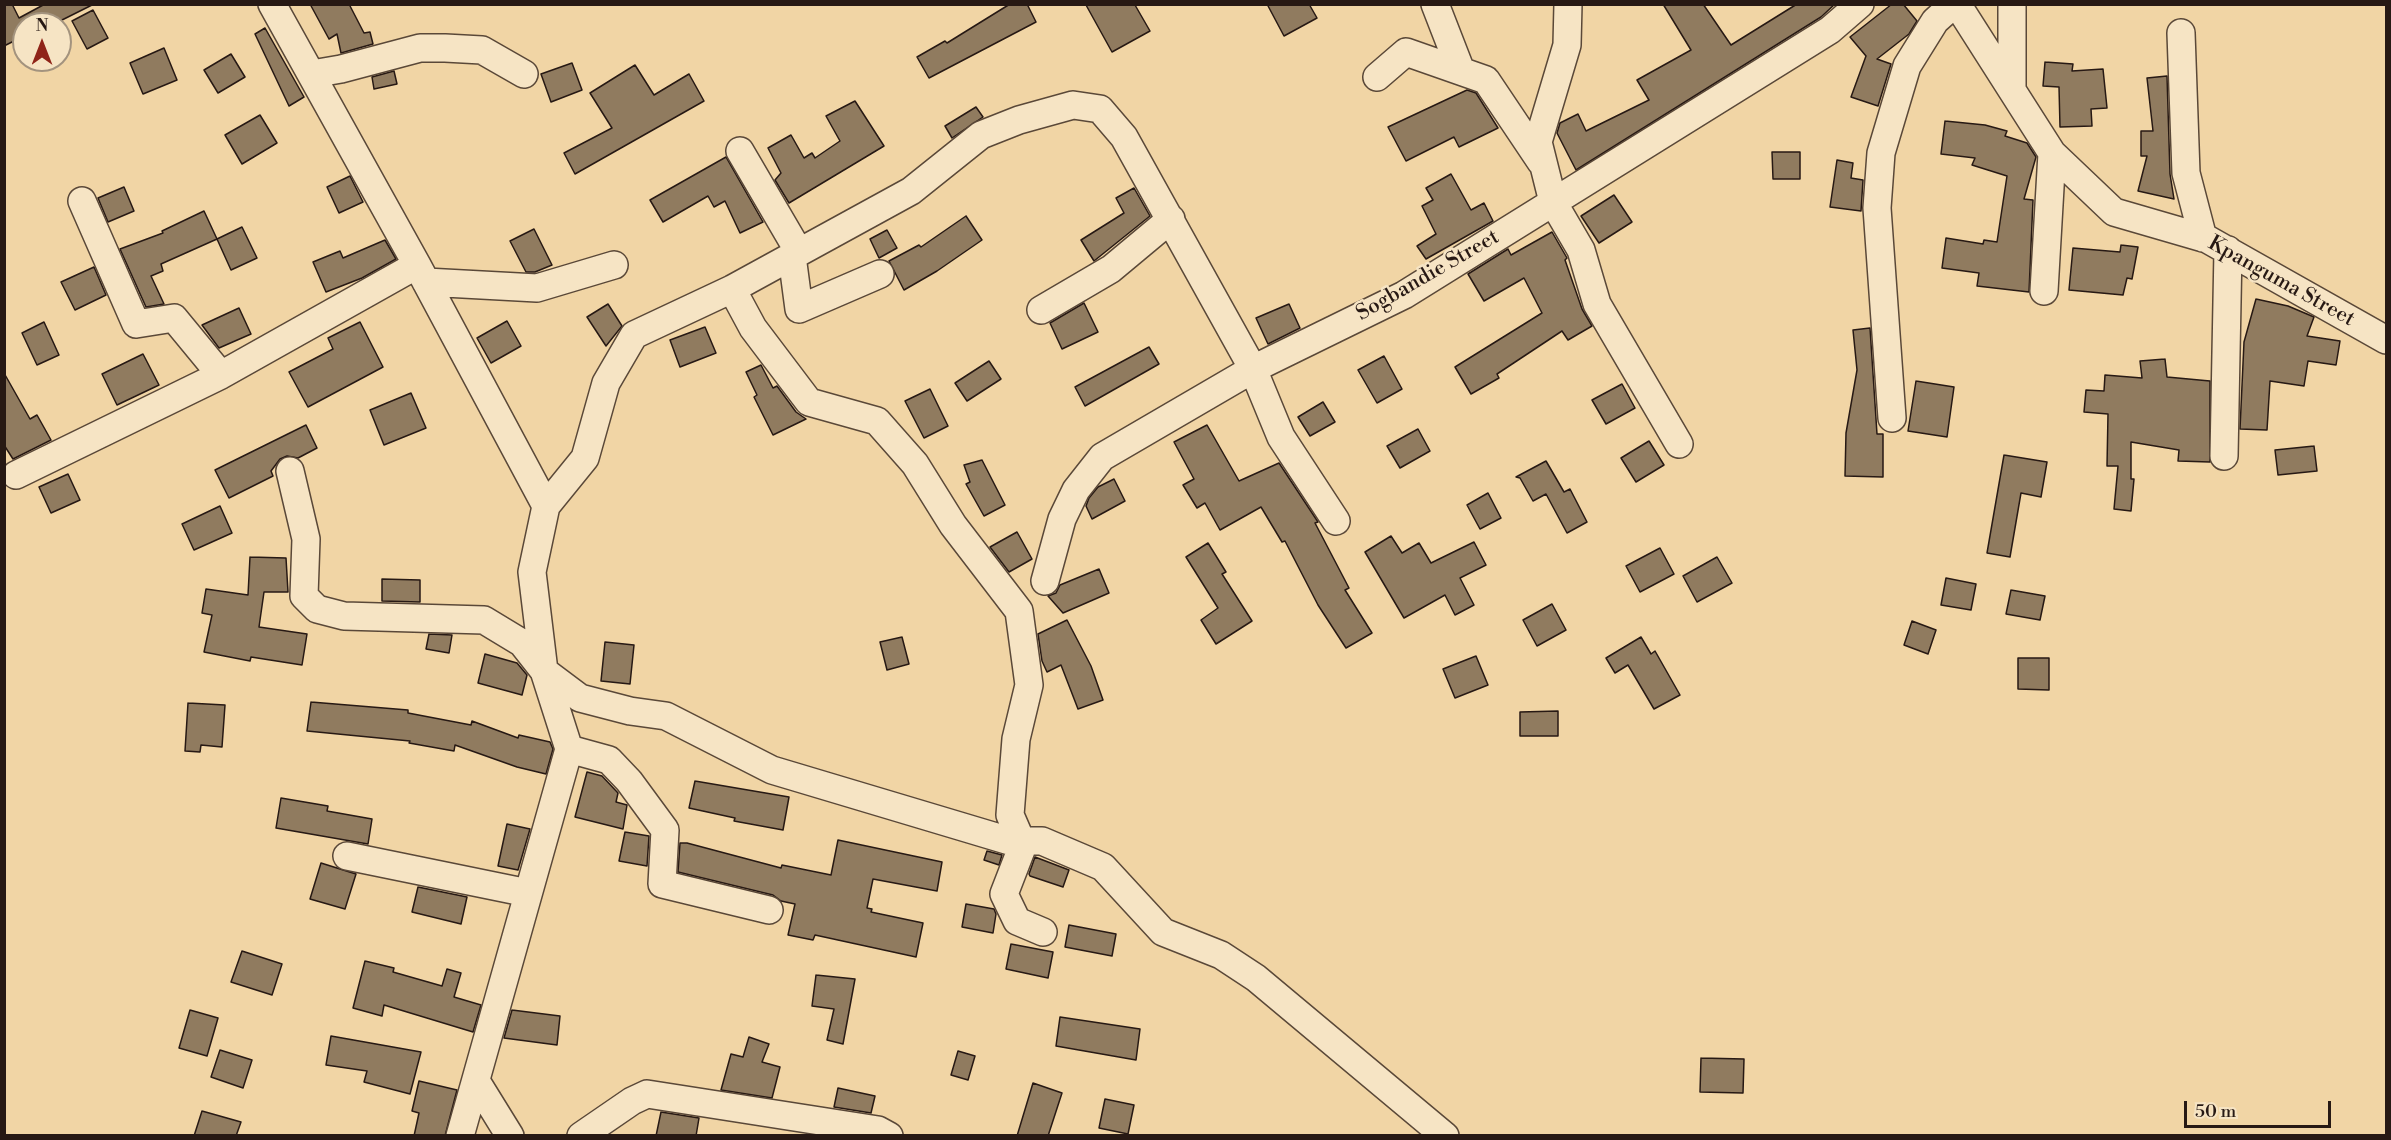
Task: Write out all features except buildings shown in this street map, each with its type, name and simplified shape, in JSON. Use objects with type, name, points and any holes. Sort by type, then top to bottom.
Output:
[{"type":"street","points":[[272,4],[421,273],[546,506]]},
{"type":"street","points":[[1435,4],[1461,71]]},
{"type":"street","points":[[1568,4],[1567,45],[1538,142],[1544,168],[1553,202],[1581,250],[1597,304],[1679,444]]},
{"type":"street","name":"Sogbandie Street","points":[[1045,581],[1062,519],[1076,490],[1102,457],[1252,369],[1404,295],[1830,30],[1860,4]]},
{"type":"street","points":[[1892,418],[1877,208],[1881,153],[1907,66],[1935,21],[1956,4]]},
{"type":"street","name":"Kpanguma Street","points":[[1956,4],[2052,153],[2114,212],[2203,238],[2386,340]]},
{"type":"street","points":[[2012,4],[2012,89]]},
{"type":"street","points":[[2181,33],[2187,173],[2203,238]]},
{"type":"street","points":[[312,74],[341,69],[420,48],[482,50],[524,74]]},
{"type":"street","points":[[1377,77],[1406,52],[1486,80],[1544,168]]},
{"type":"street","points":[[460,1136],[569,749],[544,671],[532,572],[546,506],[585,458],[606,383],[634,335],[732,288],[911,191],[981,135],[1019,120],[1073,105],[1100,109],[1124,137],[1171,219],[1252,369],[1281,437],[1336,521]]},
{"type":"street","points":[[740,151],[795,254],[799,309],[880,274]]},
{"type":"street","points":[[2044,291],[2052,153]]},
{"type":"street","points":[[82,201],[136,324],[174,318],[221,375]]},
{"type":"street","points":[[1041,310],[1111,269],[1171,219]]},
{"type":"street","points":[[2223,456],[2228,250]]},
{"type":"street","points":[[16,475],[221,375],[421,273],[537,288],[614,265]]},
{"type":"street","points":[[732,288],[753,328],[809,402],[877,421],[915,464],[953,525],[1019,611],[1029,685],[1016,739],[1010,815],[1023,845]]},
{"type":"street","points":[[290,471],[306,539],[304,596],[317,609],[344,616],[484,621],[522,643],[544,671],[580,698],[630,711],[666,716],[772,770],[1023,845]]},
{"type":"street","points":[[569,749],[609,760],[629,781],[665,830],[662,884],[769,910]]},
{"type":"street","points":[[1043,932],[1017,921],[1004,894],[1023,845],[1029,841],[1042,841],[1103,867],[1162,932],[1221,955],[1256,978],[1445,1136]]},
{"type":"street","points":[[347,856],[528,893]]},
{"type":"street","points":[[476,1081],[510,1136]]},
{"type":"street","points":[[581,1136],[632,1101],[648,1094],[878,1130],[889,1136]]}]
